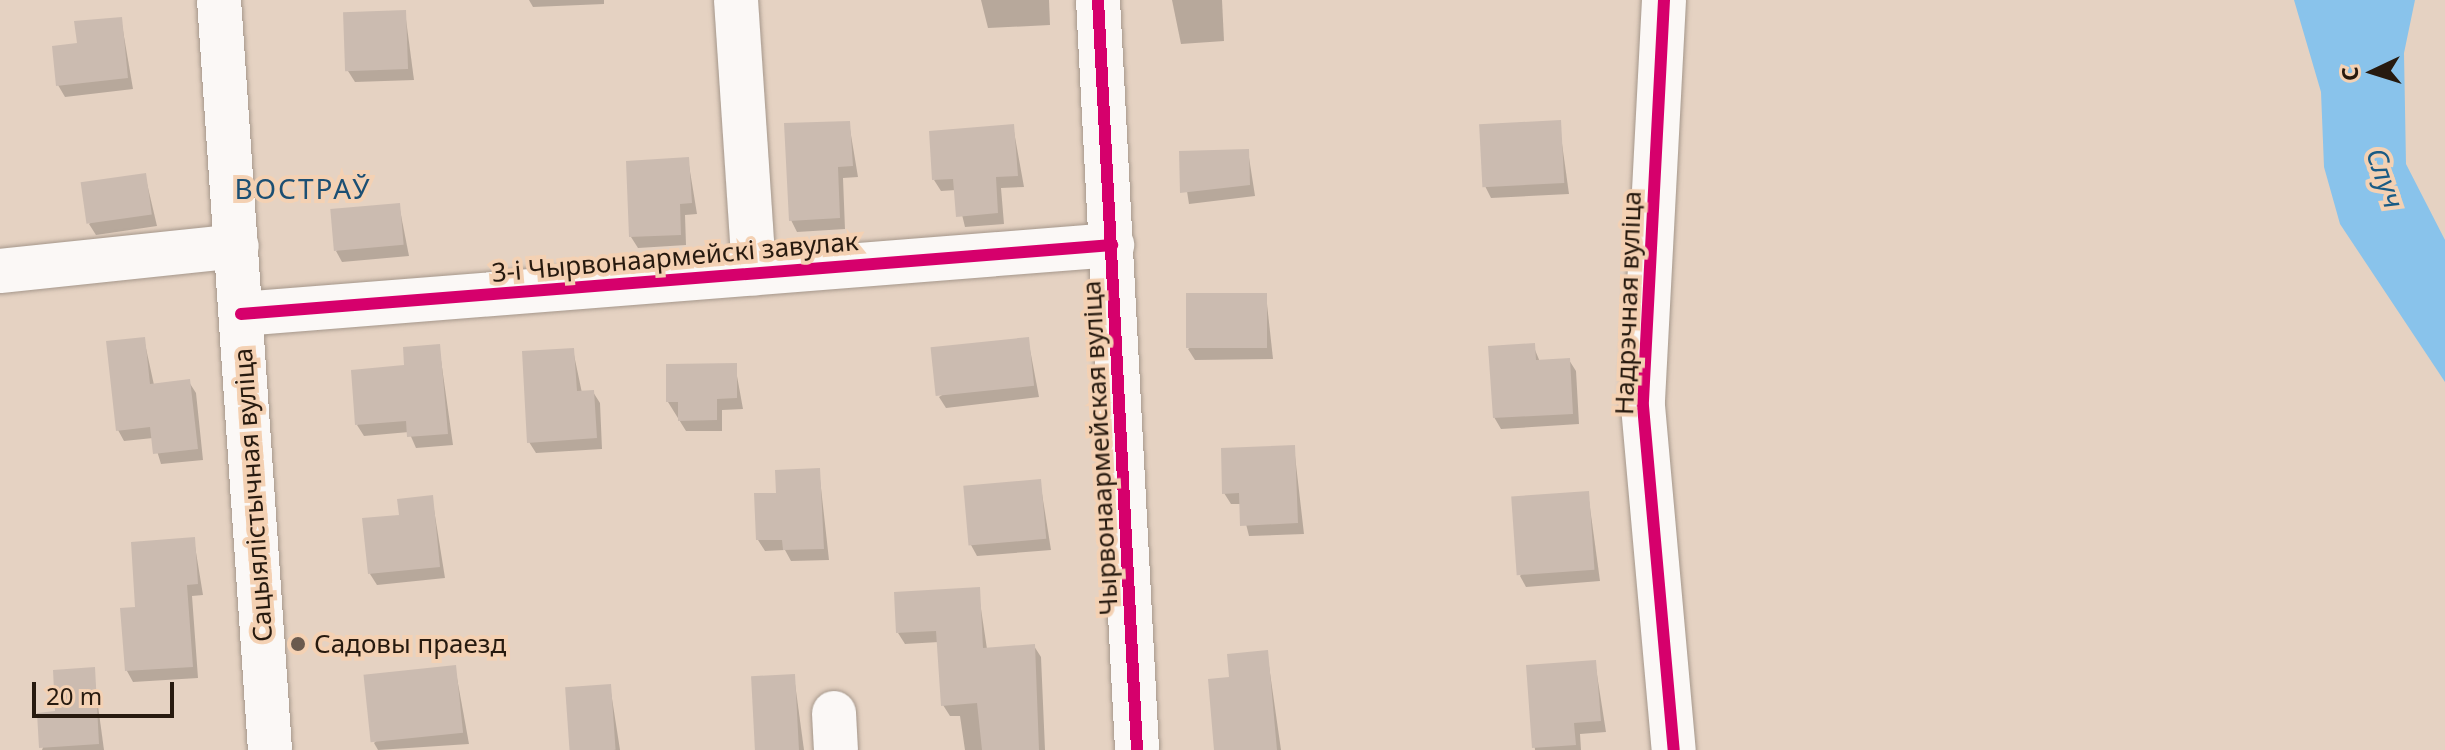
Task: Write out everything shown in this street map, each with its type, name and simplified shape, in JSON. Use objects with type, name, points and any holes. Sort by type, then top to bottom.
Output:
[{"type":"street","name":"Сацыялістычная вуліца","points":[[219,0],[270,750]]},
{"type":"street","points":[[736,0],[754,273]]},
{"type":"street","name":"Чырвонаармейская вуліца","points":[[1098,0],[1137,750]]},
{"type":"street","name":"Надрэчная вуліца","points":[[1664,0],[1643,406],[1674,750]]},
{"type":"street","name":"3-і Чырвонаармейскі завулак","points":[[241,314],[1112,245]]},
{"type":"street","points":[[0,271],[237,246]]},
{"type":"water","name":"Случ","points":[[2294,0],[2415,0],[2404,53],[2406,164],[2445,240],[2445,382],[2340,224],[2324,167],[2321,92]]},
{"type":"building","points":[[406,10],[408,69],[345,71],[343,12]]},
{"type":"building","points":[[122,17],[128,78],[56,86],[52,46],[77,43],[74,21]]},
{"type":"building","points":[[1561,120],[1564,183],[1482,187],[1479,124]]},
{"type":"building","points":[[850,121],[853,166],[838,167],[840,218],[789,221],[784,123]]},
{"type":"building","points":[[1014,124],[1018,176],[996,177],[998,213],[956,217],[953,179],[932,180],[929,131]]},
{"type":"building","points":[[1249,149],[1250,185],[1180,193],[1179,151]]},
{"type":"building","points":[[689,157],[692,203],[680,204],[681,235],[629,237],[626,161]]},
{"type":"building","points":[[146,173],[152,215],[86,224],[81,182]]},
{"type":"building","points":[[400,203],[404,245],[334,251],[330,209]]},
{"type":"building","points":[[1186,293],[1267,293],[1267,348],[1186,348]]},
{"type":"building","points":[[145,337],[150,384],[190,379],[198,449],[153,454],[150,427],[116,431],[106,341]]},
{"type":"building","points":[[1029,337],[1034,386],[936,396],[931,347]]},
{"type":"building","points":[[1535,343],[1536,360],[1570,358],[1573,414],[1493,418],[1488,346]]},
{"type":"building","points":[[440,344],[448,434],[407,437],[406,421],[355,425],[351,370],[404,365],[403,347]]},
{"type":"building","points":[[574,348],[577,391],[594,390],[597,438],[527,443],[522,351]]},
{"type":"building","points":[[737,363],[737,398],[717,399],[717,420],[678,421],[678,402],[666,402],[666,364]]},
{"type":"building","points":[[1295,445],[1298,523],[1240,526],[1239,493],[1222,494],[1221,448]]},
{"type":"building","points":[[820,468],[824,549],[783,550],[782,540],[756,540],[754,493],[776,493],[775,470]]},
{"type":"building","points":[[1041,479],[1046,539],[969,546],[963,486]]},
{"type":"building","points":[[1589,491],[1595,570],[1517,575],[1511,496]]},
{"type":"building","points":[[433,495],[440,567],[368,574],[362,518],[399,515],[397,499]]},
{"type":"building","points":[[195,537],[198,584],[187,585],[193,667],[125,671],[120,608],[135,607],[131,542]]},
{"type":"building","points":[[980,587],[983,648],[1035,644],[1039,750],[982,750],[977,703],[941,706],[936,631],[896,633],[894,592]]},
{"type":"building","points":[[1268,650],[1277,750],[1214,750],[1208,679],[1229,677],[1227,654]]},
{"type":"building","points":[[1596,660],[1601,721],[1574,723],[1576,745],[1532,748],[1526,665]]},
{"type":"building","points":[[456,665],[463,733],[371,742],[364,675]]},
{"type":"building","points":[[95,667],[99,744],[39,748],[37,713],[55,711],[53,670]]},
{"type":"building","points":[[795,674],[799,750],[755,750],[751,676]]},
{"type":"building","points":[[611,684],[616,750],[570,750],[565,687]]},
{"type":"cycle path","points":[[1098,0],[1137,750]]},
{"type":"cycle path","points":[[1664,0],[1643,406],[1674,750]]},
{"type":"cycle path","points":[[241,314],[1112,245]]},
{"type":"place","name":"Садовы праезд","points":[[298,644]]},
{"type":"district","name":"ВОСТРАЎ","points":[[303,188]]}]
